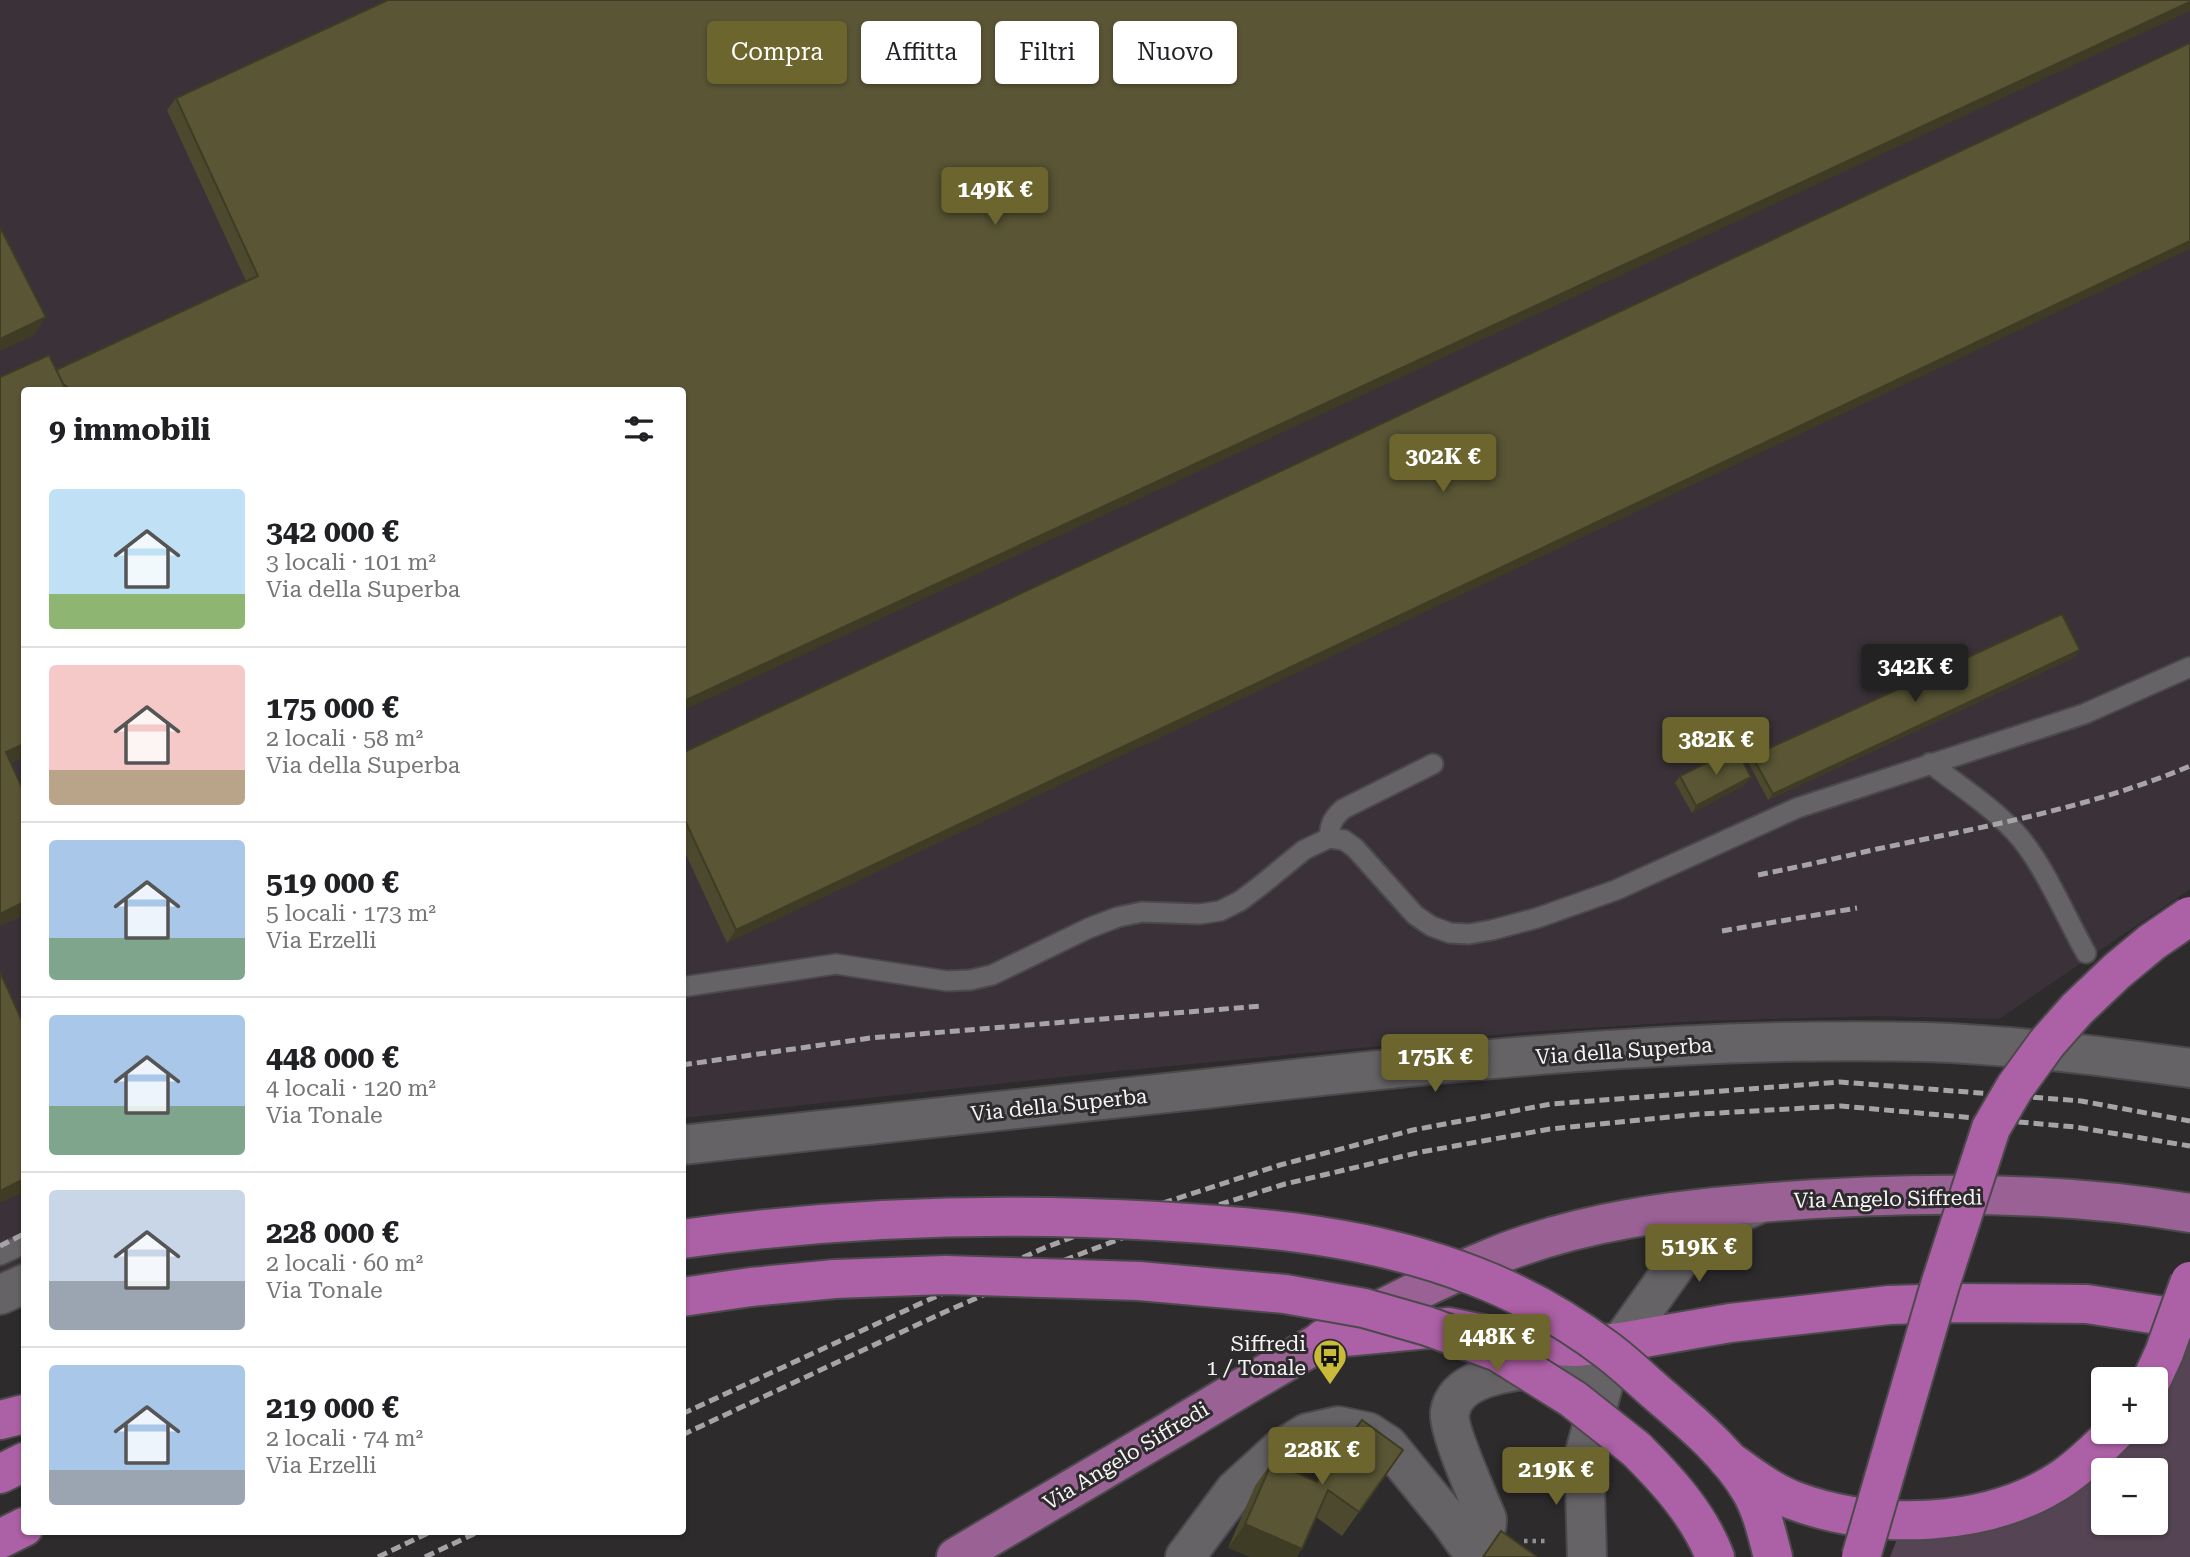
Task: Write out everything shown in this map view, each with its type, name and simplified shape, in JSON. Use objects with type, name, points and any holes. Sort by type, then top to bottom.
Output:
[{"type":"highway","points":[[1861,1557],[1940,1285],[1991,1128],[2015,1087],[2047,1043],[2077,1009],[2152,942],[2190,916]]},
{"type":"highway","points":[[1960,1227],[2041,1089],[2094,1020],[2158,965],[2190,946]]},
{"type":"highway","points":[[686,1239],[829,1222],[957,1217],[1079,1217],[1244,1226],[1323,1235],[1405,1253],[1474,1276],[1541,1306],[1608,1351],[1700,1430],[1727,1459],[1750,1490],[1765,1523],[1773,1557]]},
{"type":"highway","points":[[686,1296],[835,1279],[946,1275],[1139,1281],[1285,1294],[1377,1312],[1427,1325],[1498,1352],[1573,1398],[1636,1449],[1662,1475],[1689,1508],[1715,1557]]},
{"type":"highway","points":[[2158,1367],[2190,1281]]},
{"type":"highway","points":[[1323,1339],[1449,1327],[1543,1346],[1576,1347],[1614,1357],[1730,1323],[1889,1305],[2087,1304],[2190,1321]]},
{"type":"highway","points":[[0,1420],[21,1415]]},
{"type":"highway","points":[[1727,1459],[1757,1481],[1793,1500],[1840,1515],[1921,1521],[1992,1509],[2028,1497],[2062,1479],[2104,1444]]},
{"type":"highway","points":[[0,1474],[21,1464]]},
{"type":"highway","points":[[0,1539],[21,1528]]},
{"type":"main road","name":"Via Angelo Siffredi","points":[[956,1557],[1323,1339],[1490,1258],[1555,1236],[1628,1218],[1700,1208],[1828,1198],[1934,1195],[2077,1199],[2190,1213]]},
{"type":"street","name":"Via della Superba","points":[[686,1145],[1401,1067],[1673,1047],[1796,1042],[1927,1042],[2025,1048],[2190,1068]]},
{"type":"street","points":[[1587,1550],[1584,1456],[1614,1357],[1683,1255],[1705,1235],[1735,1215],[1761,1203]]},
{"type":"street","points":[[0,1295],[21,1285]]},
{"type":"street","points":[[1503,1338],[1533,1368],[1557,1400],[1584,1456]]},
{"type":"street","points":[[1185,1557],[1236,1490],[1279,1450],[1307,1433],[1338,1426],[1368,1432],[1388,1445],[1465,1542],[1473,1546],[1487,1530],[1487,1519],[1453,1434],[1450,1412],[1458,1394],[1467,1387],[1504,1373],[1614,1357]]},
{"type":"lane","points":[[686,986],[836,964],[947,981],[992,975],[1118,916],[1142,912],[1200,914],[1220,911],[1240,901],[1304,850],[1329,838],[1343,840],[1355,848],[1415,915],[1431,926],[1450,933],[1469,934],[1537,918],[1616,890],[1797,808],[2084,714],[2190,667]]},
{"type":"lane","points":[[1930,763],[1994,813],[2023,842],[2086,953]]},
{"type":"lane","points":[[1329,838],[1333,817],[1343,809],[1433,764]]},
{"type":"lane","points":[[0,1255],[21,1245]]},
{"type":"path","points":[[1473,1546],[1587,1550]]},
{"type":"shaded area","points":[[0,0],[2190,0],[2190,889],[1999,1019],[1874,1016],[1697,1021],[1526,1032],[1118,1071],[686,1118],[686,387],[21,387],[21,1268],[0,1278]]},
{"type":"shaded area","points":[[2190,1342],[2190,1557],[1890,1557],[1897,1539],[1949,1538],[1995,1527],[2091,1461],[2091,1535],[2168,1535],[2168,1458],[2095,1458],[2116,1444],[2168,1444],[2168,1381]]},
{"type":"building","points":[[388,0],[2190,0],[686,700],[686,387],[67,387],[62,383],[56,370],[258,276],[176,98]]},
{"type":"building","points":[[2190,43],[2190,241],[736,930],[686,823],[686,751]]},
{"type":"building","points":[[0,227],[46,317],[0,339]]},
{"type":"building","points":[[49,355],[65,387],[21,387],[21,745],[6,752],[21,785],[21,904],[0,914],[0,377]]},
{"type":"building","points":[[2062,614],[2080,650],[1773,794],[1752,756]]},
{"type":"building","points":[[1736,748],[1751,777],[1696,806],[1680,776]]},
{"type":"building","points":[[0,972],[21,1018],[21,1180],[0,1191]]},
{"type":"building","points":[[1362,1420],[1403,1450],[1359,1512],[1328,1490],[1302,1549],[1245,1524],[1272,1462],[1317,1482]]},
{"type":"building","points":[[1501,1531],[1536,1556],[1536,1557],[1483,1557]]},
{"type":"railway","points":[[1758,875],[2036,815],[2114,794],[2190,766]]},
{"type":"railway","points":[[1722,931],[1857,908]]},
{"type":"railway","points":[[686,1064],[870,1038],[1261,1006]]},
{"type":"railway","points":[[686,1412],[1044,1248],[1160,1204],[1280,1165],[1413,1130],[1551,1104],[1840,1082],[2081,1101],[2190,1121]]},
{"type":"railway","points":[[686,1433],[938,1315],[1052,1265],[1164,1222],[1285,1184],[1421,1152],[1550,1129],[1700,1114],[1841,1106],[2075,1127],[2190,1146]]},
{"type":"railway","points":[[0,1246],[21,1236]]},
{"type":"railway","points":[[378,1557],[424,1535]]},
{"type":"railway","points":[[425,1557],[472,1535]]},
{"type":"place","name":"Siffredi 1 / Tonale","points":[[1330,1386]]}]
